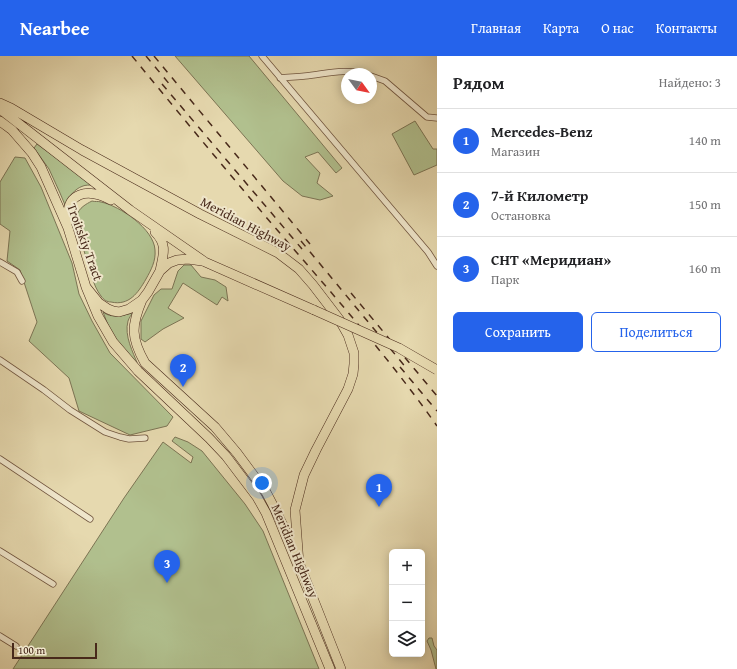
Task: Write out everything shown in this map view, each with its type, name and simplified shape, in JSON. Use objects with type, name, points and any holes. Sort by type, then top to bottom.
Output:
[{"type":"main road","name":"Meridian Highway","points":[[0,103],[82,150],[200,214],[278,253],[299,269],[313,284],[339,319],[348,335],[354,353],[353,374],[348,389],[304,475],[295,510],[299,564]]},
{"type":"main road","name":"Troitskiy Tract","points":[[0,109],[145,222],[205,262],[399,348],[437,370]]},
{"type":"main road","name":"Troitskiy Tract","points":[[0,121],[12,130],[32,153],[41,168],[68,228],[86,286],[99,303],[113,311],[119,312],[129,309],[142,300],[160,271],[169,262],[188,259],[205,262]]},
{"type":"main road","points":[[68,228],[68,207],[80,194],[86,193],[103,196],[130,210]]},
{"type":"main road","points":[[145,222],[158,235],[164,247],[160,271]]},
{"type":"main road","name":"Meridian Highway","points":[[86,286],[98,316],[113,342],[138,371],[226,456],[257,498],[266,513],[330,669]]},
{"type":"main road","name":"Meridian Highway","points":[[142,300],[136,313],[134,335],[138,350],[145,363],[215,427],[237,453],[266,492],[287,534],[341,669]]},
{"type":"street","points":[[262,56],[428,252],[437,266]]},
{"type":"street","points":[[280,78],[341,72]]},
{"type":"street","points":[[377,78],[385,80],[427,117],[437,118]]},
{"type":"street","points":[[0,262],[17,272],[22,282]]},
{"type":"street","points":[[0,360],[70,410],[105,432],[129,439],[145,438]]},
{"type":"street","points":[[0,459],[90,519]]},
{"type":"street","points":[[0,551],[53,584]]},
{"type":"street","points":[[0,636],[16,646]]},
{"type":"green space","points":[[175,56],[249,56],[342,168],[336,173],[318,152],[305,157],[320,173],[317,183],[333,196],[320,200],[302,196],[283,181]]},
{"type":"green space","points":[[415,121],[433,149],[437,149],[437,165],[414,175],[392,134]]},
{"type":"green space","points":[[37,144],[93,185],[80,187],[74,191],[65,205],[49,169],[34,148]]},
{"type":"green space","points":[[15,157],[25,158],[41,187],[72,263],[79,294],[110,353],[173,417],[167,426],[130,435],[79,411],[69,378],[29,341],[37,322],[20,270],[7,261],[10,231],[0,224],[0,182]]},
{"type":"green space","points":[[92,201],[109,204],[126,213],[149,234],[153,242],[155,258],[150,272],[136,293],[128,300],[123,302],[110,302],[103,299],[98,292],[90,270],[79,234],[77,215],[81,208]]},
{"type":"green space","points":[[184,265],[191,265],[201,277],[215,280],[226,287],[228,301],[222,297],[217,305],[183,283],[168,308],[184,318],[163,329],[145,342],[141,339],[141,321],[154,295],[161,289],[172,289],[178,271]]},
{"type":"green space","points":[[103,312],[113,316],[133,313],[128,321],[127,332],[138,365],[111,333]]},
{"type":"green space","points":[[175,437],[188,442],[202,451],[245,504],[263,531],[319,669],[13,669],[124,498],[163,442],[191,463],[193,457],[172,441]]},
{"type":"green space","points":[[429,638],[432,638],[434,646],[437,650],[437,669],[427,641]]},
{"type":"railway","points":[[132,56],[357,323],[437,426]]},
{"type":"railway","points":[[146,56],[171,86]]},
{"type":"railway","points":[[154,56],[310,244]]},
{"type":"railway","points":[[162,84],[302,249]]},
{"type":"railway","points":[[301,241],[408,370]]},
{"type":"railway","points":[[351,293],[437,396]]},
{"type":"railway","points":[[400,367],[437,411]]},
{"type":"place","name":"7-й Километр","points":[[183,387]]},
{"type":"place","name":"Mercedes-Benz","points":[[379,507]]},
{"type":"place","name":"СНТ «Меридиан»","points":[[167,583]]}]
